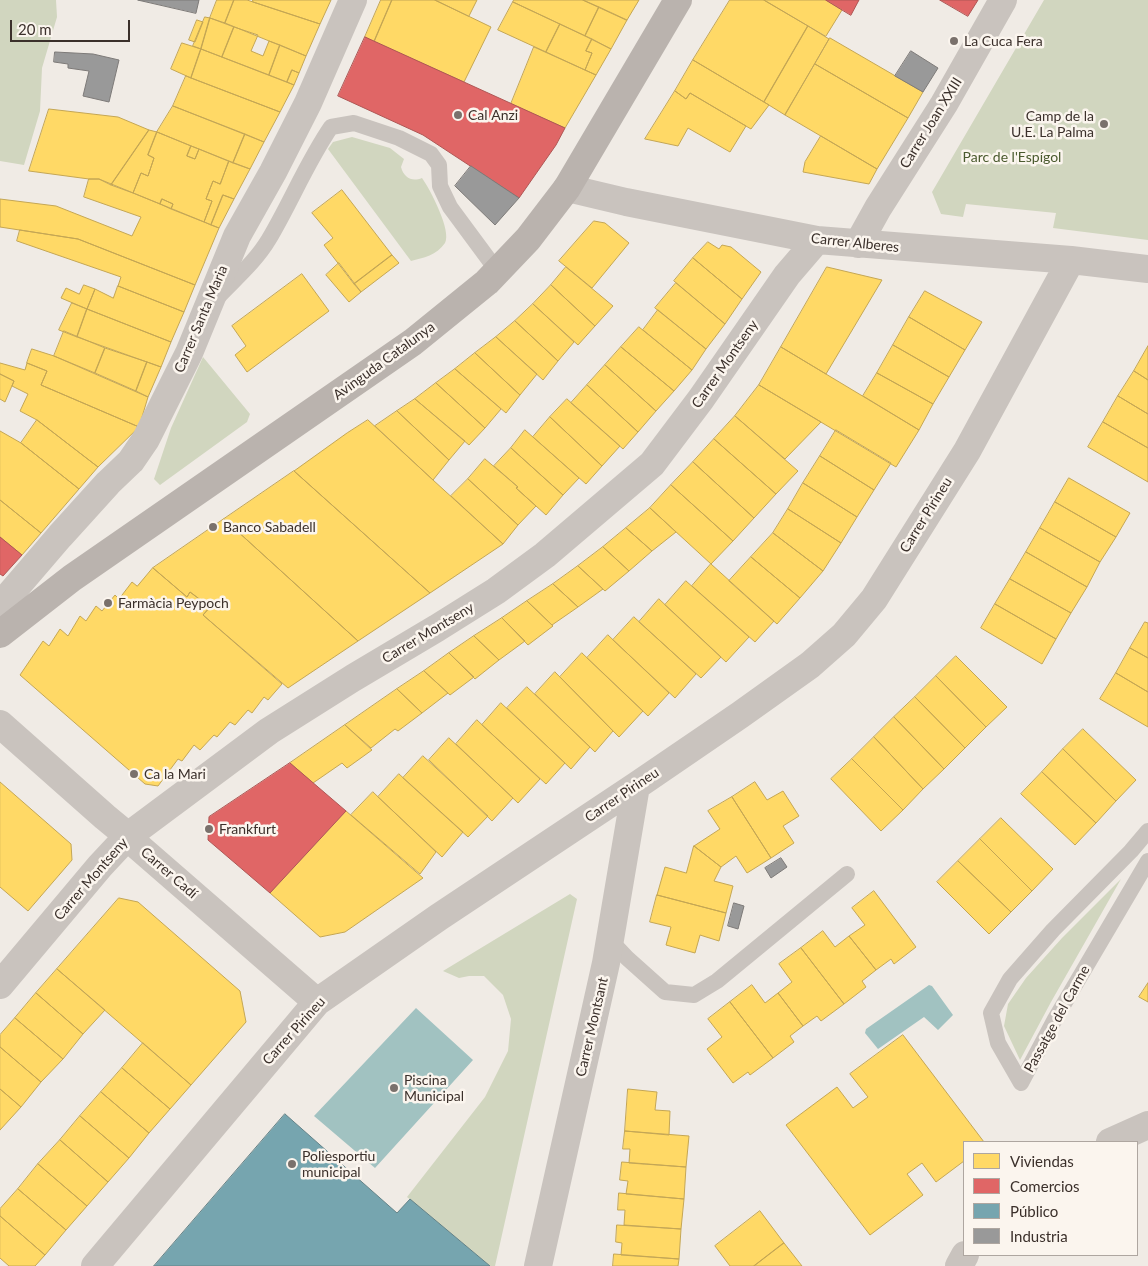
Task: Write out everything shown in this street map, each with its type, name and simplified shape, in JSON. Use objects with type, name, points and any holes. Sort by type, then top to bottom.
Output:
[{"type":"main road","name":"Avinguda Catalunya","points":[[0,634],[72,578],[413,342],[498,272],[528,239],[567,188],[678,0]]},
{"type":"street","name":"Carrer Santa Maria","points":[[0,606],[108,482],[131,461],[146,439],[189,353],[237,236],[273,172],[308,102],[354,0]]},
{"type":"street","name":"Carrer Joan XXIII","points":[[858,244],[878,208],[944,104],[1004,0]]},
{"type":"street","name":"Carrer Alberes","points":[[567,188],[626,202],[817,240],[1071,260],[1148,269]]},
{"type":"street","name":"Carrer Montseny","points":[[0,985],[100,866],[128,836],[269,732],[353,678],[496,592],[545,555],[652,464],[701,399],[787,275],[817,240]]},
{"type":"street","name":"Carrer Pirineu","points":[[95,1266],[317,1002],[802,671],[844,635],[874,598],[967,450],[1071,260]]},
{"type":"street","name":"Carrer Cadí","points":[[0,724],[317,1002]]},
{"type":"street","name":"Carrer Montsant","points":[[538,1266],[610,940],[636,786]]},
{"type":"street","points":[[1112,1141],[1148,1125]]},
{"type":"lane","points":[[207,308],[252,262],[269,240],[319,145],[331,127],[354,123],[399,138],[431,154],[439,165],[440,186],[450,207],[498,272]]},
{"type":"lane","name":"Passatge del Carme","points":[[1148,831],[1131,851],[1053,930],[1010,980],[991,1013],[998,1043],[1021,1083],[1055,1019],[1148,861]]},
{"type":"lane","points":[[610,940],[665,992],[694,994],[717,981],[847,874]]},
{"type":"green space","points":[[0,0],[56,0],[57,17],[42,68],[40,111],[24,165],[0,161]]},
{"type":"green space","name":"Parc de l'Espígol","points":[[1044,0],[1148,0],[1148,240],[1053,228],[1056,213],[966,204],[963,217],[941,214],[932,192]]},
{"type":"green space","points":[[352,137],[390,148],[404,159],[401,167],[406,176],[415,180],[422,178],[435,200],[443,220],[446,237],[442,247],[430,255],[411,261],[328,149],[333,142]]},
{"type":"green space","points":[[203,357],[250,414],[247,422],[160,485],[154,479],[171,428]]},
{"type":"green space","points":[[1121,879],[1020,1060],[1004,1026],[1008,1004],[1026,978],[1062,938]]},
{"type":"green space","points":[[570,894],[577,899],[495,1266],[490,1266],[407,1197],[485,1097],[508,1051],[511,1019],[503,995],[484,976],[459,978],[443,971]]},
{"type":"water","points":[[929,985],[932,986],[953,1015],[938,1030],[924,1017],[878,1049],[865,1033],[866,1029]]},
{"type":"water","name":"Piscina Municipal","points":[[416,1008],[473,1060],[375,1168],[314,1116]]},
{"type":"building: Viviendas","points":[[217,0],[234,0],[225,23],[210,18]]},
{"type":"building: Viviendas","points":[[234,0],[247,0],[320,24],[306,56],[225,23]]},
{"type":"building: Viviendas","points":[[253,0],[331,0],[320,24],[253,2]]},
{"type":"building: Viviendas","points":[[381,0],[392,0],[374,42],[365,37]]},
{"type":"building: Viviendas","points":[[392,0],[435,0],[491,27],[464,82],[374,42]]},
{"type":"building: Viviendas","points":[[435,0],[477,0],[469,16]]},
{"type":"building: Viviendas","points":[[514,0],[583,0],[599,7],[585,36],[513,2]]},
{"type":"building: Viviendas","points":[[583,0],[639,0],[627,20]]},
{"type":"building: Viviendas","points":[[730,0],[764,0],[808,26],[764,102],[693,60]]},
{"type":"building: Viviendas","points":[[764,0],[826,0],[842,10],[826,36]]},
{"type":"building: Viviendas","points":[[513,2],[560,24],[546,52],[498,30]]},
{"type":"building: Viviendas","points":[[599,7],[627,20],[611,49],[585,36]]},
{"type":"building: Viviendas","points":[[205,17],[210,18],[201,49],[193,46]]},
{"type":"building: Viviendas","points":[[210,18],[234,27],[222,57],[201,49]]},
{"type":"building: Viviendas","points":[[197,20],[203,22],[195,42],[189,40]]},
{"type":"building: Viviendas","points":[[560,24],[592,39],[586,51],[592,53],[585,70],[546,52]]},
{"type":"building: Viviendas","points":[[808,26],[829,39],[785,115],[764,102]]},
{"type":"building: Viviendas","points":[[234,27],[258,35],[251,51],[263,56],[269,41],[280,45],[269,75],[222,57]]},
{"type":"building: Viviendas","points":[[830,38],[923,92],[908,118],[815,64]]},
{"type":"building: Viviendas","points":[[592,39],[611,49],[596,75],[585,70],[592,53],[586,51]]},
{"type":"building: Viviendas","points":[[182,43],[201,49],[191,78],[171,69]]},
{"type":"building: Viviendas","points":[[280,45],[306,56],[299,73],[292,70],[287,82],[269,75]]},
{"type":"building: Viviendas","points":[[534,47],[596,75],[565,128],[511,104]]},
{"type":"building: Viviendas","points":[[201,49],[294,85],[280,112],[191,78]]},
{"type":"building: Viviendas","points":[[693,60],[769,105],[751,129],[690,93],[686,99],[675,91]]},
{"type":"building: Viviendas","points":[[815,64],[908,118],[877,169],[785,115]]},
{"type":"building: Viviendas","points":[[292,70],[299,73],[294,85],[287,82]]},
{"type":"building: Viviendas","points":[[186,76],[280,112],[264,142],[173,106]]},
{"type":"building: Viviendas","points":[[675,91],[686,99],[690,93],[746,126],[730,152],[688,128],[678,146],[645,139]]},
{"type":"building: Viviendas","points":[[173,106],[245,134],[233,163],[157,132]]},
{"type":"building: Viviendas","points":[[49,109],[118,117],[149,130],[111,185],[99,179],[29,171]]},
{"type":"building: Viviendas","points":[[149,130],[157,132],[148,155],[154,158],[148,176],[141,173],[133,193],[111,185]]},
{"type":"building: Viviendas","points":[[157,132],[191,146],[187,156],[195,159],[199,149],[229,161],[220,184],[213,181],[206,199],[212,201],[204,222],[171,209],[173,204],[162,199],[160,204],[133,193],[141,173],[148,176],[154,158],[148,155]]},
{"type":"building: Viviendas","points":[[245,134],[264,142],[250,169],[233,163]]},
{"type":"building: Viviendas","points":[[821,136],[877,169],[869,184],[803,172],[805,162]]},
{"type":"building: Viviendas","points":[[191,146],[199,149],[195,159],[187,156]]},
{"type":"building: Viviendas","points":[[229,161],[250,169],[234,199],[223,195],[211,225],[204,222],[212,201],[206,199],[213,181],[220,184]]},
{"type":"building: Viviendas","points":[[89,179],[99,179],[219,228],[195,285],[78,239],[0,227],[0,199],[56,206],[132,236],[141,217],[84,197]]},
{"type":"building: Viviendas","points":[[342,190],[392,255],[354,284],[324,245],[333,238],[312,213]]},
{"type":"building: Viviendas","points":[[223,195],[234,199],[219,228],[211,225]]},
{"type":"building: Viviendas","points":[[162,199],[173,204],[171,209],[160,204]]},
{"type":"building: Viviendas","points":[[594,221],[605,223],[629,243],[592,288],[559,261]]},
{"type":"building: Viviendas","points":[[20,230],[78,239],[195,285],[184,312],[118,286],[121,277],[17,241]]},
{"type":"building: Viviendas","points":[[708,242],[719,249],[722,245],[731,247],[761,272],[742,299],[693,258]]},
{"type":"building: Viviendas","points":[[392,255],[399,263],[361,292],[354,284]]},
{"type":"building: Viviendas","points":[[693,258],[742,299],[725,324],[674,281]]},
{"type":"building: Viviendas","points":[[339,263],[361,292],[349,302],[326,275]]},
{"type":"building: Viviendas","points":[[566,267],[613,306],[595,326],[551,285]]},
{"type":"building: Viviendas","points":[[827,267],[882,280],[826,374],[781,347]]},
{"type":"building: Viviendas","points":[[302,274],[329,311],[247,372],[235,355],[246,346],[232,326]]},
{"type":"building: Viviendas","points":[[676,283],[725,324],[706,349],[655,308]]},
{"type":"building: Viviendas","points":[[84,285],[95,289],[87,309],[61,298],[66,288],[79,294]]},
{"type":"building: Viviendas","points":[[551,285],[595,326],[578,345],[533,304]]},
{"type":"building: Viviendas","points":[[118,286],[184,312],[171,342],[87,309],[95,289],[113,298]]},
{"type":"building: Viviendas","points":[[925,291],[982,322],[965,350],[909,317]]},
{"type":"building: Viviendas","points":[[72,303],[87,309],[77,337],[59,330]]},
{"type":"building: Viviendas","points":[[533,304],[574,342],[558,361],[515,321]]},
{"type":"building: Viviendas","points":[[87,309],[171,342],[161,367],[77,337]]},
{"type":"building: Viviendas","points":[[658,310],[706,349],[692,370],[643,330]]},
{"type":"building: Viviendas","points":[[909,317],[965,350],[949,377],[893,345]]},
{"type":"building: Viviendas","points":[[515,321],[558,361],[543,380],[496,337]]},
{"type":"building: Viviendas","points":[[639,327],[692,370],[674,391],[621,347]]},
{"type":"building: Viviendas","points":[[64,331],[105,348],[95,373],[54,356]]},
{"type":"building: Viviendas","points":[[496,337],[537,374],[520,395],[475,353]]},
{"type":"building: Viviendas","points":[[893,345],[949,377],[933,404],[877,373]]},
{"type":"building: Viviendas","points":[[1148,346],[1148,380],[1134,371]]},
{"type":"building: Viviendas","points":[[621,347],[674,391],[656,411],[605,365]]},
{"type":"building: Viviendas","points":[[781,347],[919,430],[896,467],[759,385]]},
{"type":"building: Viviendas","points":[[105,348],[147,362],[136,391],[95,373]]},
{"type":"building: Viviendas","points":[[32,349],[54,356],[148,397],[139,427],[41,385],[47,371],[27,363]]},
{"type":"building: Viviendas","points":[[475,353],[520,395],[506,413],[455,369]]},
{"type":"building: Viviendas","points":[[147,362],[161,367],[148,397],[136,391]]},
{"type":"building: Viviendas","points":[[0,363],[25,370],[27,363],[47,371],[41,385],[139,427],[98,467],[37,420],[20,411],[28,394],[12,386],[14,381],[0,374]]},
{"type":"building: Viviendas","points":[[605,365],[656,411],[638,432],[587,385]]},
{"type":"building: Viviendas","points":[[455,369],[501,409],[485,428],[436,383]]},
{"type":"building: Viviendas","points":[[1134,371],[1148,380],[1148,414],[1118,396]]},
{"type":"building: Viviendas","points":[[877,373],[933,404],[919,430],[863,396]]},
{"type":"building: Viviendas","points":[[0,374],[14,381],[5,402],[0,399]]},
{"type":"building: Viviendas","points":[[436,383],[485,428],[469,445],[415,399]]},
{"type":"building: Viviendas","points":[[587,385],[638,432],[623,449],[571,403]]},
{"type":"building: Viviendas","points":[[759,385],[821,422],[785,459],[735,416]]},
{"type":"building: Viviendas","points":[[1118,396],[1148,414],[1148,448],[1103,422]]},
{"type":"building: Viviendas","points":[[415,399],[465,441],[449,460],[397,411]]},
{"type":"building: Viviendas","points":[[567,399],[620,446],[602,466],[550,417]]},
{"type":"building: Viviendas","points":[[397,411],[449,460],[433,480],[375,426]]},
{"type":"building: Viviendas","points":[[735,416],[798,471],[776,494],[714,439]]},
{"type":"building: Viviendas","points":[[550,417],[602,466],[586,484],[533,437]]},
{"type":"building: Viviendas","points":[[37,420],[98,467],[79,489],[21,443]]},
{"type":"building: Viviendas","points":[[368,420],[503,544],[430,593],[294,471]]},
{"type":"building: Viviendas","points":[[1103,422],[1148,448],[1148,482],[1088,447]]},
{"type":"building: Viviendas","points":[[525,430],[579,478],[563,495],[511,448]]},
{"type":"building: Viviendas","points":[[836,430],[891,463],[874,490],[820,456]]},
{"type":"building: Viviendas","points":[[0,431],[21,443],[79,489],[41,533],[0,500]]},
{"type":"building: Viviendas","points":[[714,439],[776,494],[754,518],[693,462]]},
{"type":"building: Viviendas","points":[[511,448],[563,495],[546,515],[494,466]]},
{"type":"building: Viviendas","points":[[820,456],[874,490],[857,517],[803,483]]},
{"type":"building: Viviendas","points":[[485,459],[518,487],[516,488],[536,506],[518,525],[468,479]]},
{"type":"building: Viviendas","points":[[693,462],[754,518],[733,541],[671,485]]},
{"type":"building: Viviendas","points":[[294,471],[430,593],[358,641],[224,519]]},
{"type":"building: Viviendas","points":[[1069,478],[1130,513],[1116,537],[1055,502]]},
{"type":"building: Viviendas","points":[[468,479],[518,525],[503,544],[451,496]]},
{"type":"building: Viviendas","points":[[803,483],[857,517],[841,543],[788,509]]},
{"type":"building: Viviendas","points":[[671,485],[733,541],[711,564],[650,508]]},
{"type":"building: Viviendas","points":[[0,500],[41,533],[22,555],[0,537]]},
{"type":"building: Viviendas","points":[[1055,502],[1116,537],[1100,562],[1040,528]]},
{"type":"building: Viviendas","points":[[650,508],[676,532],[652,551],[626,528]]},
{"type":"building: Viviendas","points":[[788,509],[841,543],[823,571],[773,533]]},
{"type":"building: Viviendas","points":[[224,519],[358,641],[288,688],[203,615],[210,607],[190,592],[187,597],[153,568]]},
{"type":"building: Viviendas","points":[[626,528],[652,551],[629,571],[603,547]]},
{"type":"building: Viviendas","points":[[1040,528],[1100,562],[1087,587],[1026,552]]},
{"type":"building: Viviendas","points":[[773,533],[823,571],[800,598],[751,557]]},
{"type":"building: Viviendas","points":[[603,547],[629,571],[605,591],[578,566]]},
{"type":"building: Viviendas","points":[[1026,552],[1087,587],[1071,613],[1010,579]]},
{"type":"building: Viviendas","points":[[751,557],[800,598],[777,624],[729,581]]},
{"type":"building: Viviendas","points":[[711,564],[774,621],[755,642],[692,586]]},
{"type":"building: Viviendas","points":[[578,566],[603,589],[578,607],[553,584]]},
{"type":"building: Viviendas","points":[[153,568],[187,597],[190,592],[210,607],[203,615],[282,684],[268,700],[264,697],[252,713],[248,710],[235,725],[230,722],[217,737],[214,735],[200,750],[194,745],[182,761],[178,759],[158,786],[145,784],[20,675],[43,641],[49,646],[60,629],[68,636],[80,616],[86,621],[96,606],[102,611],[115,595],[119,599],[132,582],[137,586]]},
{"type":"building: Viviendas","points":[[1010,579],[1071,613],[1056,639],[995,604]]},
{"type":"building: Viviendas","points":[[686,581],[749,637],[726,662],[665,605]]},
{"type":"building: Viviendas","points":[[553,584],[578,607],[552,625],[527,601]]},
{"type":"building: Viviendas","points":[[659,599],[721,657],[701,678],[639,622]]},
{"type":"building: Viviendas","points":[[527,601],[553,626],[528,645],[502,618]]},
{"type":"building: Viviendas","points":[[995,604],[1056,639],[1042,664],[981,628]]},
{"type":"building: Viviendas","points":[[634,617],[696,674],[675,698],[613,640]]},
{"type":"building: Viviendas","points":[[502,618],[525,641],[499,660],[474,636]]},
{"type":"building: Viviendas","points":[[1145,622],[1148,623],[1148,658],[1130,648]]},
{"type":"building: Viviendas","points":[[608,635],[669,693],[648,716],[587,658]]},
{"type":"building: Viviendas","points":[[474,636],[499,660],[475,679],[449,653]]},
{"type":"building: Viviendas","points":[[1130,648],[1148,658],[1148,692],[1116,673]]},
{"type":"building: Viviendas","points":[[449,653],[474,677],[450,695],[424,671]]},
{"type":"building: Viviendas","points":[[582,653],[643,711],[619,737],[560,677]]},
{"type":"building: Viviendas","points":[[956,656],[1007,707],[986,727],[936,676]]},
{"type":"building: Viviendas","points":[[424,671],[448,693],[422,713],[397,689]]},
{"type":"building: Viviendas","points":[[555,672],[613,731],[595,752],[535,694]]},
{"type":"building: Viviendas","points":[[1116,673],[1148,692],[1148,727],[1100,699]]},
{"type":"building: Viviendas","points":[[936,676],[986,727],[965,748],[915,697]]},
{"type":"building: Viviendas","points":[[527,687],[590,747],[571,769],[507,708]]},
{"type":"building: Viviendas","points":[[397,689],[422,713],[398,731],[395,729],[371,748],[345,725]]},
{"type":"building: Viviendas","points":[[915,697],[965,748],[944,769],[894,717]]},
{"type":"building: Viviendas","points":[[501,703],[565,763],[546,784],[482,725]]},
{"type":"building: Viviendas","points":[[894,717],[944,769],[923,789],[874,737]]},
{"type":"building: Viviendas","points":[[477,720],[540,779],[518,803],[456,744]]},
{"type":"building: Viviendas","points":[[345,725],[372,750],[347,768],[342,763],[313,783],[290,763]]},
{"type":"building: Viviendas","points":[[1083,729],[1136,780],[1116,801],[1063,749]]},
{"type":"building: Viviendas","points":[[874,737],[923,789],[903,810],[852,759]]},
{"type":"building: Viviendas","points":[[449,738],[513,798],[492,821],[429,760]]},
{"type":"building: Viviendas","points":[[1063,749],[1116,801],[1096,823],[1042,772]]},
{"type":"building: Viviendas","points":[[423,756],[488,816],[468,837],[403,778]]},
{"type":"building: Viviendas","points":[[852,759],[903,810],[881,831],[831,779]]},
{"type":"building: Viviendas","points":[[1042,772],[1096,823],[1075,845],[1021,794]]},
{"type":"building: Viviendas","points":[[399,774],[463,832],[442,857],[378,797]]},
{"type":"building: Viviendas","points":[[0,782],[71,844],[72,860],[28,911],[0,887]]},
{"type":"building: Viviendas","points":[[755,782],[767,800],[783,791],[799,816],[783,826],[794,843],[771,858],[732,797]]},
{"type":"building: Viviendas","points":[[373,792],[436,852],[420,874],[351,815]]},
{"type":"building: Viviendas","points":[[732,797],[771,858],[747,873],[736,856],[721,867],[694,846],[720,829],[708,811]]},
{"type":"building: Viviendas","points":[[346,811],[423,878],[345,932],[320,937],[270,893]]},
{"type":"building: Viviendas","points":[[1001,818],[1053,869],[1032,891],[980,839]]},
{"type":"building: Viviendas","points":[[980,839],[1032,891],[1011,912],[958,861]]},
{"type":"building: Viviendas","points":[[694,846],[721,867],[714,881],[733,886],[726,913],[657,895],[665,867],[686,873]]},
{"type":"building: Viviendas","points":[[958,861],[1011,912],[989,934],[937,882]]},
{"type":"building: Viviendas","points":[[874,891],[916,947],[894,964],[891,959],[876,970],[849,936],[865,925],[852,908]]},
{"type":"building: Viviendas","points":[[657,895],[726,913],[719,941],[700,935],[695,953],[666,945],[671,927],[650,922]]},
{"type":"building: Viviendas","points":[[119,898],[138,902],[240,991],[246,1022],[191,1085],[57,969]]},
{"type":"building: Viviendas","points":[[823,931],[835,947],[849,936],[876,970],[862,981],[866,987],[844,1004],[801,948]]},
{"type":"building: Viviendas","points":[[801,948],[844,1004],[821,1021],[817,1016],[803,1026],[778,993],[792,982],[779,964]]},
{"type":"building: Viviendas","points":[[57,969],[105,1010],[83,1034],[36,993]]},
{"type":"building: Viviendas","points":[[1148,983],[1148,1002],[1139,997]]},
{"type":"building: Viviendas","points":[[752,985],[765,1003],[778,993],[803,1026],[790,1036],[794,1042],[773,1058],[730,1002]]},
{"type":"building: Viviendas","points":[[36,993],[83,1034],[63,1059],[15,1018]]},
{"type":"building: Viviendas","points":[[730,1002],[773,1058],[750,1075],[748,1072],[733,1083],[707,1049],[722,1037],[708,1019]]},
{"type":"building: Viviendas","points":[[15,1018],[63,1059],[41,1082],[0,1047],[0,1035]]},
{"type":"building: Viviendas","points":[[903,1035],[983,1141],[963,1141],[963,1162],[936,1182],[922,1163],[907,1174],[923,1195],[870,1235],[786,1125],[837,1087],[853,1108],[868,1097],[850,1074]]},
{"type":"building: Viviendas","points":[[143,1043],[191,1085],[170,1109],[122,1068]]},
{"type":"building: Viviendas","points":[[0,1047],[41,1082],[21,1107],[0,1089]]},
{"type":"building: Viviendas","points":[[122,1068],[170,1109],[149,1133],[101,1092]]},
{"type":"building: Viviendas","points":[[0,1089],[21,1107],[0,1130]]},
{"type":"building: Viviendas","points":[[628,1089],[657,1092],[655,1110],[670,1111],[669,1135],[625,1131]]},
{"type":"building: Viviendas","points":[[101,1092],[149,1133],[129,1158],[80,1116]]},
{"type":"building: Viviendas","points":[[80,1116],[129,1158],[108,1182],[60,1140]]},
{"type":"building: Viviendas","points":[[625,1131],[689,1136],[686,1167],[629,1163],[630,1149],[623,1149]]},
{"type":"building: Viviendas","points":[[60,1140],[108,1182],[87,1206],[38,1164]]},
{"type":"building: Viviendas","points":[[622,1162],[686,1167],[684,1199],[626,1194],[628,1181],[620,1180]]},
{"type":"building: Viviendas","points":[[38,1164],[87,1206],[66,1230],[18,1189]]},
{"type":"building: Viviendas","points":[[18,1189],[66,1230],[45,1255],[0,1216],[0,1209]]},
{"type":"building: Viviendas","points":[[619,1193],[684,1199],[681,1229],[624,1225],[625,1210],[618,1210]]},
{"type":"building: Viviendas","points":[[760,1211],[784,1243],[754,1266],[730,1266],[715,1246]]},
{"type":"building: Viviendas","points":[[0,1216],[45,1255],[35,1266],[9,1266],[0,1258]]},
{"type":"building: Viviendas","points":[[617,1225],[681,1229],[679,1259],[621,1255],[622,1243],[616,1242]]},
{"type":"building: Viviendas","points":[[784,1243],[802,1266],[754,1266]]},
{"type":"building: Viviendas","points":[[614,1254],[679,1259],[678,1266],[613,1266]]},
{"type":"building: Comercios","points":[[826,0],[859,0],[851,15]]},
{"type":"building: Comercios","points":[[940,0],[978,0],[968,16]]},
{"type":"building: Comercios","name":"Cal Anzi","points":[[365,37],[565,128],[556,145],[519,198],[423,135],[338,96]]},
{"type":"building: Comercios","points":[[0,537],[22,555],[3,576],[0,574]]},
{"type":"building: Comercios","points":[[290,763],[346,811],[270,893],[208,840],[209,817]]},
{"type":"building: Público","name":"Poliesportiu municipal","points":[[285,1114],[397,1213],[410,1199],[490,1266],[154,1266]]},
{"type":"building: Industria","points":[[138,0],[199,0],[196,13]]},
{"type":"building: Industria","points":[[911,51],[938,68],[923,92],[895,76]]},
{"type":"building: Industria","points":[[55,52],[93,54],[119,60],[109,102],[83,96],[89,71],[68,68],[68,64],[54,62]]},
{"type":"building: Industria","points":[[471,166],[519,198],[495,225],[455,186]]},
{"type":"building: Industria","points":[[781,858],[787,867],[771,878],[765,868]]},
{"type":"building: Industria","points":[[734,903],[744,906],[738,929],[728,926]]},
{"type":"place","name":"La Cuca Fera","points":[[954,41]]},
{"type":"place","name":"Cal Anzi","points":[[458,115]]},
{"type":"place","name":"Camp de la U.E. La Palma","points":[[1104,124]]},
{"type":"place","name":"Banco Sabadell","points":[[213,527]]},
{"type":"place","name":"Farmàcia Peypoch","points":[[108,603]]},
{"type":"place","name":"Ca la Mari","points":[[134,774]]},
{"type":"place","name":"Frankfurt","points":[[209,829]]},
{"type":"place","name":"Piscina Municipal","points":[[394,1088]]},
{"type":"place","name":"Poliesportiu municipal","points":[[292,1164]]}]
